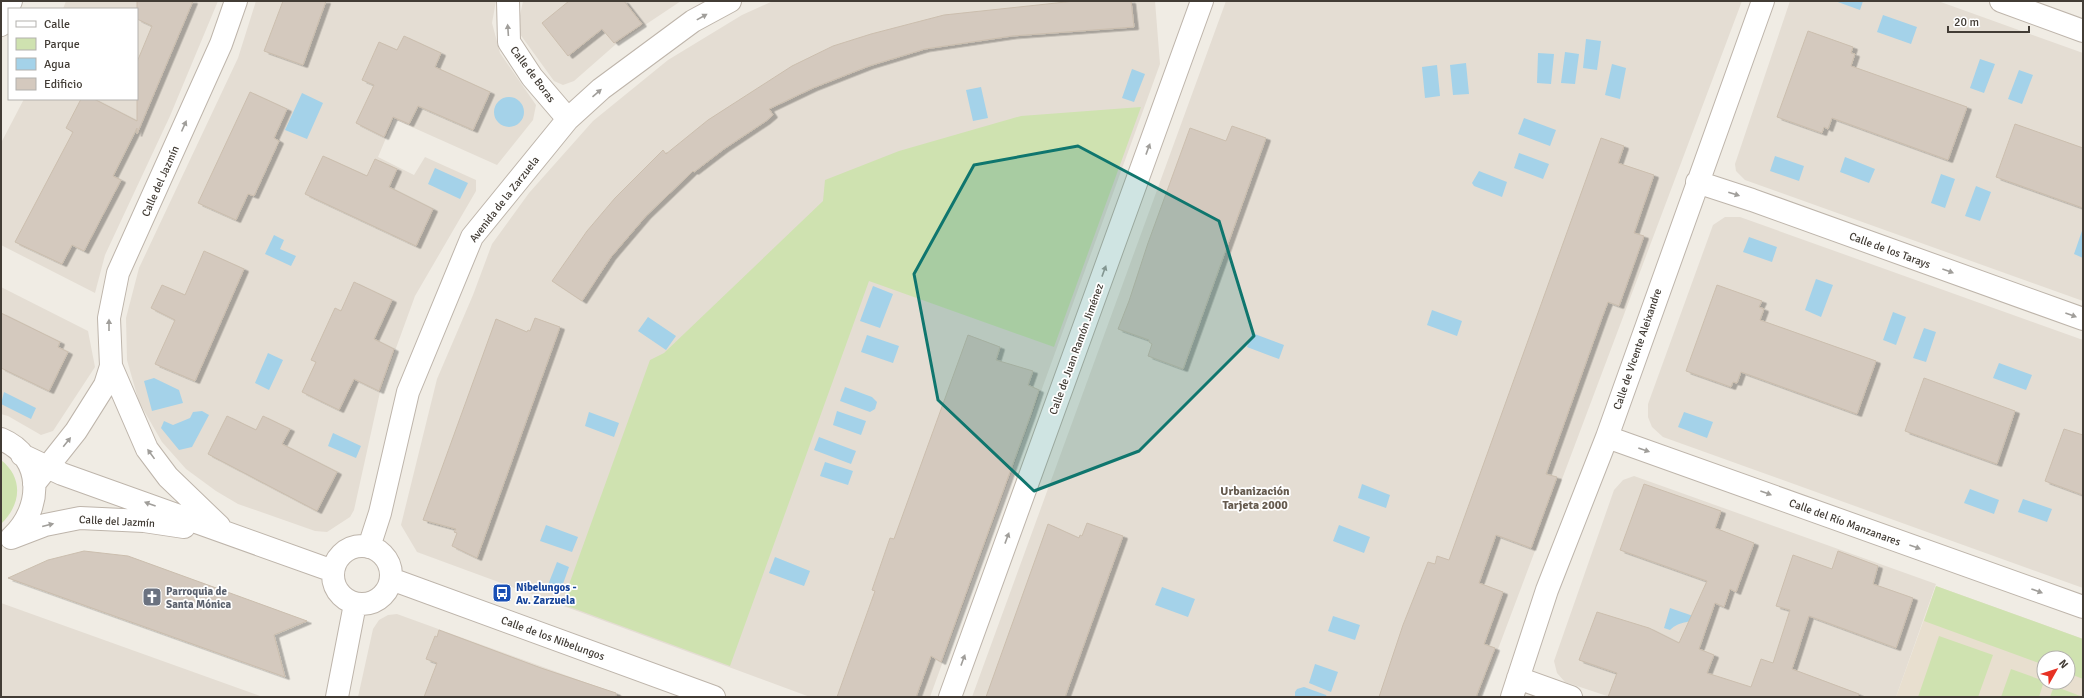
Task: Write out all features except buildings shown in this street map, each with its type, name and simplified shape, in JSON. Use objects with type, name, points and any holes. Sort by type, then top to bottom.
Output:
[{"type":"street","name":"Calle del Jazmín","points":[[236,1],[221,44],[118,273],[109,318],[111,366],[105,385],[76,431],[41,476],[226,532],[333,571]]},
{"type":"street","name":"Calle de Boras","points":[[508,1],[509,42],[532,77],[568,119]]},
{"type":"street","name":"Avenida de la Zarzuela","points":[[369,547],[380,512],[408,392],[472,237],[568,119],[602,89],[693,21],[730,1]]},
{"type":"street","name":"Calle de Juan Ramón Jiménez","points":[[950,697],[1202,1]]},
{"type":"street","name":"Calle de Vicente Aleixandre","points":[[1515,688],[1548,590],[1607,437],[1763,1]]},
{"type":"street","points":[[2001,1],[2083,31]]},
{"type":"street","points":[[1,25],[8,8]]},
{"type":"street","name":"Calle de los Tarays","points":[[1697,182],[1759,202],[2083,319]]},
{"type":"street","name":"Calle del Jazmín","points":[[111,366],[147,449],[168,477],[226,532]]},
{"type":"street","name":"Calle del Río Manzanares","points":[[1607,437],[2083,607]]},
{"type":"street","points":[[1,439],[7,442],[22,455],[30,468],[41,476],[30,514],[22,528],[6,541]]},
{"type":"street","name":"Calle del Jazmín","points":[[6,541],[45,525],[80,518],[144,521],[226,532]]},
{"type":"street","points":[[354,547],[369,547],[383,554],[390,564],[391,579],[386,594],[373,603],[355,604],[343,598],[334,586],[333,571],[340,556],[354,547]]},
{"type":"street","name":"Calle de los Nibelungos","points":[[391,579],[714,697]]},
{"type":"street","points":[[337,697],[355,604]]},
{"type":"street","points":[[1515,688],[1571,697]]},
{"type":"highlighted area","points":[[1078,146],[1219,221],[1254,336],[1139,451],[1034,491],[938,400],[914,274],[974,165]]},
{"type":"shaded area","points":[[66,1],[218,1],[170,116],[105,255],[95,293],[1,245],[1,143],[23,100],[138,100],[138,8],[63,8]]},
{"type":"shaded area","points":[[256,1],[496,1],[492,23],[500,53],[536,105],[533,120],[497,165],[394,119],[378,157],[414,175],[425,157],[476,180],[476,191],[415,296],[380,392],[354,510],[350,517],[327,532],[315,531],[238,504],[216,491],[186,469],[162,442],[139,402],[127,360],[126,318],[139,268],[238,58]]},
{"type":"shaded area","points":[[523,1],[681,1],[615,45],[574,81],[563,85],[554,81],[517,30]]},
{"type":"shaded area","points":[[773,1],[1155,1],[1160,64],[930,697],[810,697],[417,552],[401,525],[437,379],[473,295],[492,244],[529,193],[593,121],[668,60],[742,15]]},
{"type":"shaded area","points":[[1226,1],[1742,1],[1480,697],[972,697]]},
{"type":"shaded area","points":[[1790,1],[1938,1],[2083,53],[2083,301],[1745,180],[1736,171],[1735,164]]},
{"type":"shaded area","points":[[1725,217],[1740,217],[2083,340],[2083,588],[1663,437],[1652,427],[1648,417],[1648,404],[1713,225]]},
{"type":"shaded area","points":[[1,287],[88,331],[95,367],[53,431],[41,435],[8,416],[1,414]]},
{"type":"shaded area","points":[[1634,476],[1936,584],[1896,697],[1610,697],[1565,682],[1557,673],[1554,661],[1614,490],[1623,480]]},
{"type":"shaded area","points":[[1936,586],[2083,639],[2083,697],[1896,697]]},
{"type":"shaded area","points":[[1,603],[263,697],[1,697]]},
{"type":"shaded area","points":[[397,614],[626,697],[358,697],[373,629],[379,620],[388,615]]},
{"type":"green space","points":[[1141,107],[1054,347],[869,281],[730,666],[562,604],[650,360],[664,353],[823,201],[825,180],[899,151],[1021,116]]},
{"type":"green space","points":[[1,460],[14,475],[17,492],[13,509],[1,524]]},
{"type":"green space","points":[[1936,586],[2083,639],[2083,679],[2076,676],[2076,650],[2036,650],[2036,662],[1924,621]]},
{"type":"green space","points":[[1939,636],[1993,655],[1978,697],[1918,697]]},
{"type":"green space","points":[[2011,669],[2036,678],[2036,690],[2041,690],[2039,697],[2001,697]]},
{"type":"green space","points":[[2053,690],[2065,690],[2083,697],[2050,697]]},
{"type":"water","points":[[1835,1],[1863,1],[1860,10]]},
{"type":"water","points":[[1883,15],[1917,27],[1911,44],[1877,32]]},
{"type":"water","points":[[1586,39],[1601,41],[1597,70],[1583,68]]},
{"type":"water","points":[[1565,52],[1579,54],[1575,84],[1561,83]]},
{"type":"water","points":[[1538,53],[1554,54],[1551,84],[1537,83]]},
{"type":"water","points":[[1980,59],[1995,64],[1984,93],[1970,88]]},
{"type":"water","points":[[1466,63],[1469,94],[1453,95],[1450,65]]},
{"type":"water","points":[[1612,64],[1626,68],[1620,99],[1605,95]]},
{"type":"water","points":[[1437,65],[1440,96],[1425,98],[1422,67]]},
{"type":"water","points":[[1132,69],[1145,74],[1134,102],[1122,98]]},
{"type":"water","points":[[2019,70],[2033,75],[2022,104],[2008,99]]},
{"type":"water","points":[[981,87],[988,118],[973,121],[966,90]]},
{"type":"water","points":[[302,93],[323,103],[307,139],[285,130]]},
{"type":"water","points":[[509,97],[520,101],[524,112],[520,123],[509,127],[498,123],[494,112],[498,101]]},
{"type":"water","points":[[1524,118],[1556,130],[1550,146],[1518,134]]},
{"type":"water","points":[[1519,153],[1549,164],[1543,179],[1514,168]]},
{"type":"water","points":[[1775,156],[1804,166],[1799,181],[1770,171]]},
{"type":"water","points":[[1845,157],[1875,169],[1869,183],[1840,172]]},
{"type":"water","points":[[435,168],[468,183],[460,199],[428,184]]},
{"type":"water","points":[[1479,171],[1507,182],[1502,197],[1474,186],[1472,183]]},
{"type":"water","points":[[1941,174],[1955,179],[1945,208],[1931,203]]},
{"type":"water","points":[[1976,186],[1991,192],[1980,221],[1965,216]]},
{"type":"water","points":[[2083,228],[2083,258],[2074,254]]},
{"type":"water","points":[[274,235],[284,240],[280,249],[296,256],[291,266],[265,254]]},
{"type":"water","points":[[1749,237],[1777,247],[1772,262],[1743,252]]},
{"type":"water","points":[[1816,279],[1833,285],[1821,317],[1805,310]]},
{"type":"water","points":[[873,286],[893,294],[880,328],[860,321]]},
{"type":"water","points":[[1432,310],[1462,321],[1457,336],[1427,325]]},
{"type":"water","points":[[1893,312],[1906,317],[1896,345],[1883,340]]},
{"type":"water","points":[[648,317],[676,336],[666,350],[638,331]]},
{"type":"water","points":[[1924,328],[1936,332],[1926,362],[1913,358]]},
{"type":"water","points":[[1252,333],[1284,345],[1279,359],[1247,347]]},
{"type":"water","points":[[867,335],[899,346],[893,363],[861,352]]},
{"type":"water","points":[[268,353],[283,360],[269,390],[255,383]]},
{"type":"water","points":[[1999,363],[2032,375],[2026,390],[1993,378]]},
{"type":"water","points":[[154,378],[179,390],[183,403],[152,411],[144,381]]},
{"type":"water","points":[[845,387],[872,397],[877,402],[875,409],[870,412],[840,401]]},
{"type":"water","points":[[4,392],[36,408],[31,419],[1,404]]},
{"type":"water","points":[[202,411],[209,415],[192,447],[179,450],[161,428],[164,421],[173,425],[190,418],[193,412]]},
{"type":"water","points":[[837,411],[866,421],[861,435],[833,425]]},
{"type":"water","points":[[589,412],[619,423],[614,437],[585,426]]},
{"type":"water","points":[[1684,412],[1713,422],[1707,438],[1678,427]]},
{"type":"water","points":[[333,433],[361,446],[356,458],[328,446]]},
{"type":"water","points":[[819,437],[856,451],[851,464],[814,450]]},
{"type":"water","points":[[825,462],[853,471],[848,485],[820,476]]},
{"type":"water","points":[[1362,484],[1390,495],[1386,508],[1358,498]]},
{"type":"water","points":[[1970,489],[1999,500],[1994,514],[1964,503]]},
{"type":"water","points":[[2023,499],[2052,509],[2047,522],[2018,512]]},
{"type":"water","points":[[546,525],[578,537],[572,552],[540,541]]},
{"type":"water","points":[[1339,525],[1370,537],[1364,553],[1333,541]]},
{"type":"water","points":[[775,557],[810,571],[804,586],[769,573]]},
{"type":"water","points":[[557,562],[569,567],[559,595],[546,590]]},
{"type":"water","points":[[1162,587],[1195,599],[1188,617],[1155,605]]},
{"type":"water","points":[[1670,608],[1699,618],[1681,623],[1670,630],[1664,628]]},
{"type":"water","points":[[1333,616],[1360,625],[1355,640],[1328,631]]},
{"type":"water","points":[[1315,664],[1338,672],[1331,692],[1309,683]]},
{"type":"water","points":[[1304,687],[1326,695],[1327,697],[1295,697],[1295,692],[1297,689]]},
{"type":"place","name":"Nibelungos - Av. Zarzuela","points":[[502,593]]},
{"type":"place","name":"Parroquia de Santa Mónica","points":[[152,597]]},
{"type":"district","name":"Urbanización Tarjeta 2000","points":[[1255,498]]}]
